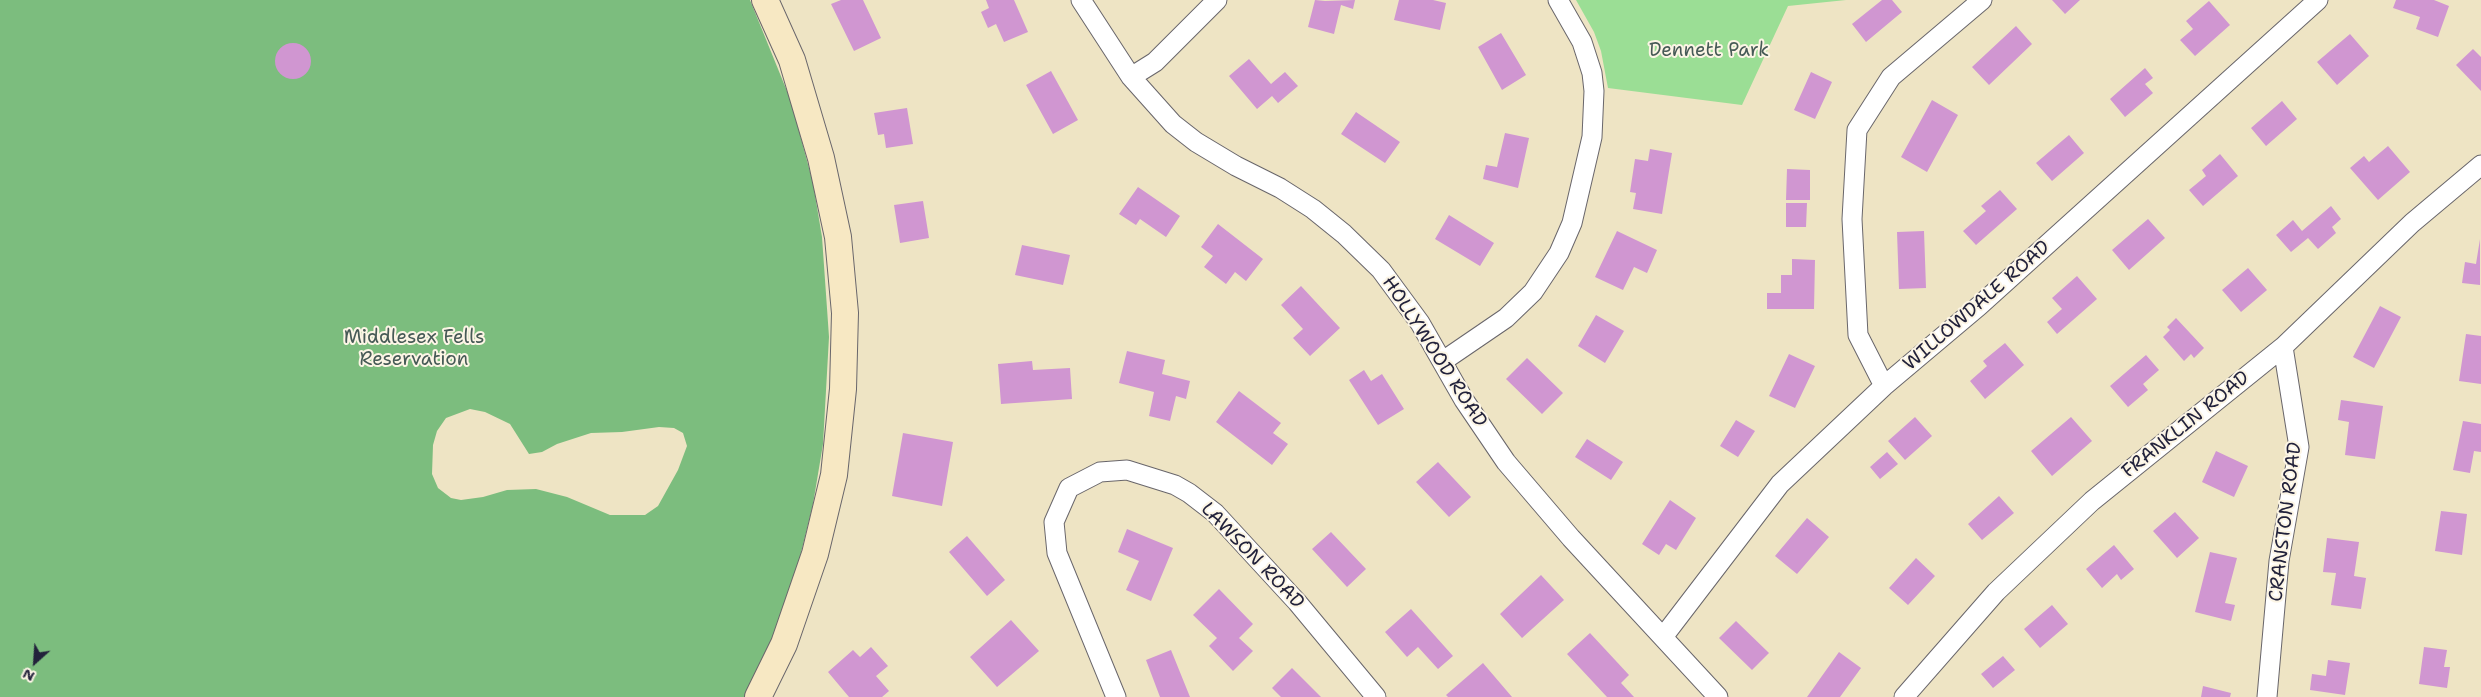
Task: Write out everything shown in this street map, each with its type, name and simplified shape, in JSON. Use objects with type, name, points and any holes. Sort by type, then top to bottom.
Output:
[{"type":"main road","points":[[758,697],[784,644],[815,554],[834,475],[843,389],[845,313],[838,237],[821,158],[792,60],[765,0]]},
{"type":"street","name":"HOLLYWOOD ROAD","points":[[1081,0],[1132,77],[1163,114],[1196,142],[1236,166],[1297,198],[1344,234],[1370,258],[1397,290],[1443,361],[1464,400],[1506,462],[1572,538],[1718,697]]},
{"type":"street","points":[[1132,77],[1155,62],[1217,0]]},
{"type":"street","points":[[1443,361],[1506,318],[1533,292],[1559,253],[1572,223],[1592,137],[1594,92],[1592,73],[1582,42],[1558,0]]},
{"type":"street","points":[[1884,386],[1858,335],[1852,219],[1857,130],[1891,77],[1982,0]]},
{"type":"street","name":"WILLOWDALE ROAD","points":[[1663,637],[1780,484],[1884,386],[1979,306],[2318,0]]},
{"type":"street","name":"FRANKLIN ROAD","points":[[1904,697],[1996,592],[2092,501],[2283,347],[2412,223],[2481,165]]},
{"type":"street","name":"CRANSTON ROAD","points":[[2267,697],[2279,561],[2299,447],[2283,347]]},
{"type":"street","name":"LAWSON ROAD","points":[[1116,697],[1057,553],[1054,522],[1069,488],[1100,472],[1127,470],[1174,485],[1189,493],[1215,513],[1297,602],[1376,697]]},
{"type":"green space","name":"Middlesex Fells Reservation","points":[[0,0],[750,0],[791,101],[813,183],[822,237],[829,337],[823,444],[813,504],[799,561],[772,645],[745,697],[0,697]],"holes":[[[470,409],[485,412],[510,424],[529,454],[542,452],[557,444],[591,433],[622,432],[659,427],[674,428],[683,433],[687,446],[678,470],[658,506],[645,515],[610,515],[567,497],[536,489],[507,490],[483,497],[461,500],[451,498],[438,488],[432,474],[433,445],[437,431],[446,418]]]},
{"type":"green space","name":"Dennett Park","points":[[1576,0],[1846,0],[1788,6],[1742,105],[1608,88],[1601,51],[1594,32]]},
{"type":"building","points":[[841,0],[863,0],[881,38],[854,51],[831,4]]},
{"type":"building","points":[[986,0],[1014,0],[1028,32],[1004,42],[996,24],[988,28],[981,12],[989,8]]},
{"type":"building","points":[[1315,0],[1355,0],[1353,9],[1341,5],[1334,34],[1308,27]]},
{"type":"building","points":[[1399,0],[1433,0],[1446,3],[1440,30],[1394,20]]},
{"type":"building","points":[[1882,0],[1892,0],[1902,12],[1866,42],[1852,24]]},
{"type":"building","points":[[2052,0],[2080,0],[2065,14]]},
{"type":"building","points":[[2396,0],[2434,0],[2449,6],[2438,37],[2416,29],[2420,17],[2393,8]]},
{"type":"building","points":[[2209,1],[2230,25],[2195,56],[2180,40],[2193,29],[2186,21]]},
{"type":"building","points":[[2016,26],[2032,44],[1989,85],[1972,67]]},
{"type":"building","points":[[1501,33],[1526,75],[1502,90],[1478,47]]},
{"type":"building","points":[[2350,34],[2369,56],[2337,85],[2317,62]]},
{"type":"building","points":[[293,43],[300,44],[306,48],[310,54],[310,68],[306,74],[300,78],[293,79],[286,78],[280,74],[276,68],[275,61],[276,54],[280,48],[286,44]]},
{"type":"building","points":[[2473,49],[2481,57],[2481,91],[2456,65]]},
{"type":"building","points":[[1249,59],[1271,84],[1285,72],[1298,86],[1278,103],[1272,96],[1257,109],[1229,76]]},
{"type":"building","points":[[2145,68],[2153,78],[2145,84],[2153,93],[2125,117],[2110,99]]},
{"type":"building","points":[[1051,71],[1078,120],[1053,134],[1026,85]]},
{"type":"building","points":[[1811,72],[1832,82],[1815,119],[1794,110]]},
{"type":"building","points":[[1932,100],[1958,115],[1927,172],[1901,157]]},
{"type":"building","points":[[2282,101],[2297,119],[2266,146],[2251,128]]},
{"type":"building","points":[[907,108],[913,144],[886,148],[884,134],[878,135],[874,113]]},
{"type":"building","points":[[1356,112],[1400,142],[1385,163],[1341,134]]},
{"type":"building","points":[[1505,133],[1529,138],[1518,188],[1483,179],[1486,165],[1497,167]]},
{"type":"building","points":[[2069,135],[2084,153],[2052,181],[2036,163]]},
{"type":"building","points":[[2388,146],[2410,172],[2378,200],[2350,168],[2364,156],[2369,162]]},
{"type":"building","points":[[1650,149],[1672,153],[1662,214],[1633,209],[1636,193],[1630,192],[1635,159],[1648,161]]},
{"type":"building","points":[[2220,154],[2238,176],[2203,206],[2189,190],[2206,176],[2202,170]]},
{"type":"building","points":[[1787,169],[1810,170],[1810,200],[1786,200]]},
{"type":"building","points":[[1138,187],[1180,216],[1166,237],[1140,219],[1136,225],[1119,214]]},
{"type":"building","points":[[2000,190],[2017,209],[1976,245],[1963,231],[1986,211],[1981,206]]},
{"type":"building","points":[[923,201],[929,238],[900,243],[894,205]]},
{"type":"building","points":[[1786,203],[1807,203],[1806,227],[1786,227]]},
{"type":"building","points":[[2331,206],[2341,219],[2332,227],[2336,233],[2318,249],[2308,238],[2291,252],[2276,235],[2293,220],[2302,231]]},
{"type":"building","points":[[1449,215],[1494,243],[1480,266],[1435,239]]},
{"type":"building","points":[[2148,219],[2165,238],[2129,270],[2112,250]]},
{"type":"building","points":[[1218,224],[1263,259],[1246,281],[1235,272],[1226,284],[1204,267],[1213,256],[1201,247]]},
{"type":"building","points":[[1617,231],[1657,250],[1647,273],[1634,267],[1623,290],[1595,277]]},
{"type":"building","points":[[1924,231],[1926,288],[1899,289],[1897,232]]},
{"type":"building","points":[[2480,239],[2480,285],[2462,283],[2465,262],[2476,264]]},
{"type":"building","points":[[1022,245],[1070,255],[1063,285],[1015,275]]},
{"type":"building","points":[[1792,259],[1815,260],[1814,309],[1767,309],[1767,293],[1781,293],[1781,275],[1792,275]]},
{"type":"building","points":[[2248,268],[2267,290],[2241,312],[2222,290]]},
{"type":"building","points":[[2077,276],[2097,299],[2057,334],[2047,322],[2062,309],[2052,298]]},
{"type":"building","points":[[1301,286],[1340,328],[1310,356],[1293,338],[1303,329],[1281,305]]},
{"type":"building","points":[[2380,306],[2401,317],[2374,368],[2353,357]]},
{"type":"building","points":[[1596,315],[1624,331],[1605,363],[1578,346]]},
{"type":"building","points":[[2176,318],[2204,348],[2194,358],[2191,354],[2184,361],[2163,337],[2170,330],[2167,327]]},
{"type":"building","points":[[2466,334],[2481,336],[2481,384],[2459,381]]},
{"type":"building","points":[[2005,343],[2024,365],[1985,399],[1970,381],[1987,366],[1983,361]]},
{"type":"building","points":[[1127,351],[1165,360],[1162,374],[1190,381],[1186,399],[1176,396],[1170,421],[1149,416],[1154,392],[1119,383]]},
{"type":"building","points":[[1789,354],[1815,366],[1795,408],[1769,396]]},
{"type":"building","points":[[2146,355],[2159,370],[2143,384],[2148,390],[2128,407],[2110,386]]},
{"type":"building","points":[[1527,358],[1563,393],[1542,414],[1506,379]]},
{"type":"building","points":[[1032,361],[1033,370],[1070,368],[1072,399],[1001,404],[998,364]]},
{"type":"building","points":[[1364,370],[1371,381],[1382,374],[1404,409],[1378,425],[1349,380]]},
{"type":"building","points":[[1239,391],[1281,423],[1273,433],[1288,444],[1272,465],[1216,422]]},
{"type":"building","points":[[2341,400],[2383,406],[2375,459],[2345,455],[2349,422],[2338,420]]},
{"type":"building","points":[[1915,417],[1932,436],[1905,460],[1888,441]]},
{"type":"building","points":[[2071,417],[2092,441],[2052,476],[2031,451]]},
{"type":"building","points":[[1736,420],[1755,431],[1738,457],[1720,446]]},
{"type":"building","points":[[2463,421],[2481,424],[2481,452],[2474,451],[2470,473],[2453,470]]},
{"type":"building","points":[[903,433],[953,442],[942,506],[892,496]]},
{"type":"building","points":[[1587,439],[1623,462],[1611,480],[1575,457]]},
{"type":"building","points":[[2216,451],[2248,466],[2234,497],[2202,482]]},
{"type":"building","points":[[1887,452],[1898,464],[1880,479],[1870,467]]},
{"type":"building","points":[[1438,462],[1471,497],[1449,517],[1416,482]]},
{"type":"building","points":[[1999,496],[2014,513],[1982,540],[1968,524]]},
{"type":"building","points":[[1670,500],[1696,518],[1676,550],[1666,544],[1659,555],[1642,544]]},
{"type":"building","points":[[2441,511],[2467,514],[2462,555],[2435,551]]},
{"type":"building","points":[[2175,512],[2199,538],[2177,558],[2153,531]]},
{"type":"building","points":[[1807,518],[1829,537],[1797,574],[1775,556]]},
{"type":"building","points":[[1127,529],[1173,548],[1151,601],[1126,590],[1139,561],[1118,552]]},
{"type":"building","points":[[1331,532],[1366,569],[1347,587],[1312,549]]},
{"type":"building","points":[[967,536],[1005,580],[987,596],[949,552]]},
{"type":"building","points":[[2327,538],[2359,542],[2354,576],[2366,578],[2361,609],[2331,605],[2336,573],[2323,572]]},
{"type":"building","points":[[2114,545],[2134,569],[2121,580],[2117,574],[2102,588],[2086,569]]},
{"type":"building","points":[[2210,552],[2237,558],[2225,603],[2235,605],[2231,621],[2195,612]]},
{"type":"building","points":[[1916,558],[1935,576],[1908,605],[1889,588]]},
{"type":"building","points":[[1541,575],[1564,600],[1522,638],[1500,614]]},
{"type":"building","points":[[1219,589],[1253,624],[1239,638],[1253,651],[1233,671],[1209,646],[1217,638],[1193,615]]},
{"type":"building","points":[[2052,605],[2068,624],[2040,648],[2024,629]]},
{"type":"building","points":[[1411,609],[1453,656],[1438,669],[1418,647],[1407,657],[1385,632]]},
{"type":"building","points":[[1011,620],[1039,651],[997,687],[970,657]]},
{"type":"building","points":[[1736,621],[1769,653],[1752,670],[1719,638]]},
{"type":"building","points":[[1590,633],[1629,675],[1621,683],[1634,697],[1607,697],[1567,654]]},
{"type":"building","points":[[871,647],[888,666],[876,676],[889,691],[882,697],[849,697],[828,672],[853,650],[860,657]]},
{"type":"building","points":[[2424,647],[2447,650],[2444,667],[2450,667],[2447,688],[2419,684]]},
{"type":"building","points":[[1171,650],[1190,697],[1160,697],[1146,660]]},
{"type":"building","points":[[1839,652],[1861,668],[1840,697],[1807,697]]},
{"type":"building","points":[[2003,656],[2015,670],[1993,688],[1981,674]]},
{"type":"building","points":[[2328,660],[2350,663],[2345,695],[2310,690],[2312,674],[2326,676]]},
{"type":"building","points":[[1483,663],[1512,697],[1448,697],[1446,695]]},
{"type":"building","points":[[1292,668],[1321,697],[1281,697],[1272,688]]},
{"type":"building","points":[[2203,686],[2231,693],[2230,697],[2201,697]]}]
